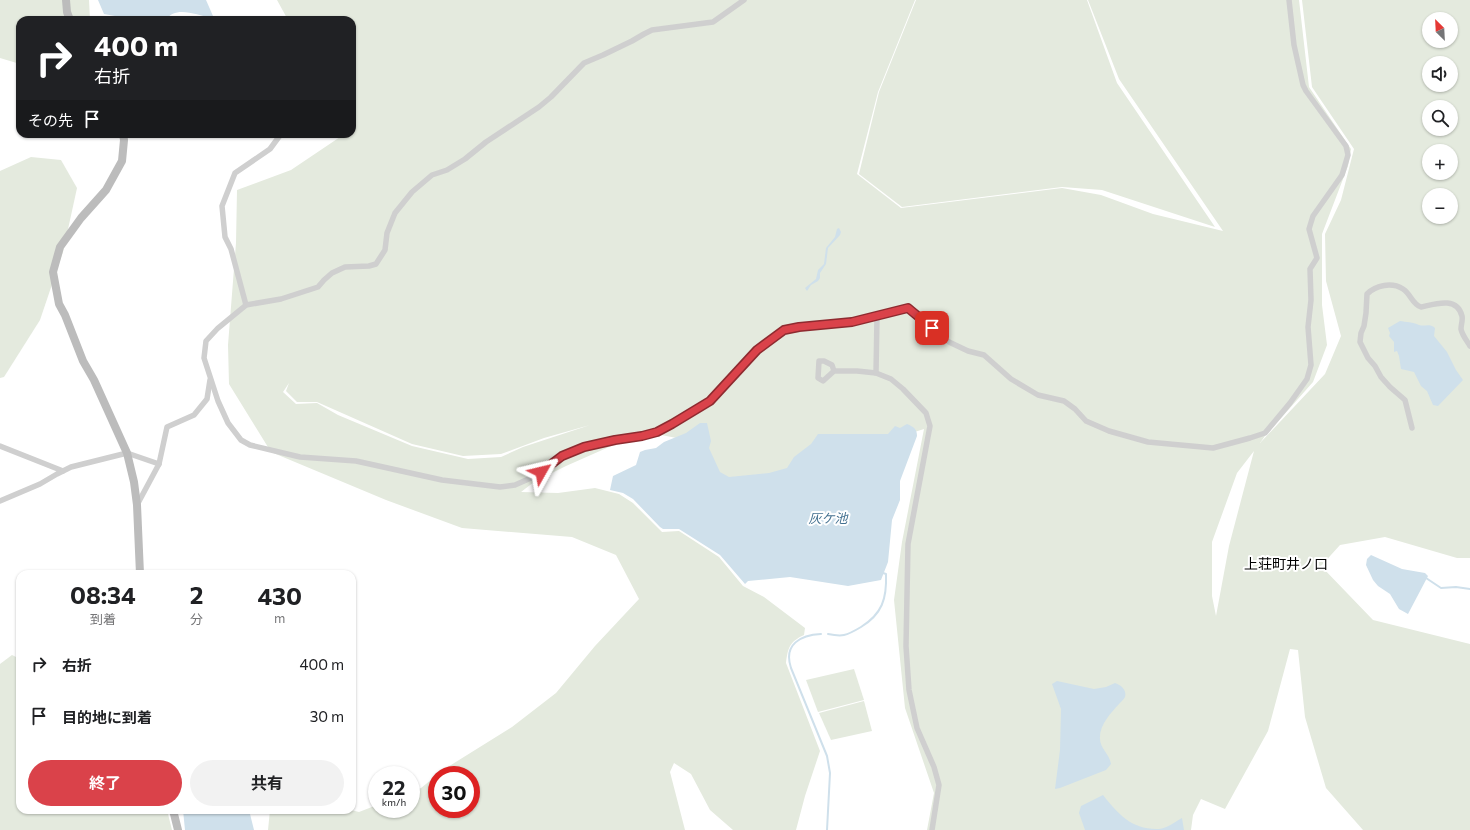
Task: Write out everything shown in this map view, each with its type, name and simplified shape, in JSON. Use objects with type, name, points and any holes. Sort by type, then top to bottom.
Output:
[{"type":"street","points":[[66,0],[66,12],[68,16]]},
{"type":"street","points":[[744,0],[713,22],[652,30],[604,55],[584,63],[551,97],[539,107],[486,142],[465,159],[447,170],[432,175],[412,192],[395,213],[390,222],[385,250],[376,264],[369,266],[345,267],[332,273],[318,287],[313,289],[281,299],[246,305],[218,328],[206,341],[204,358],[218,401],[228,422],[241,440],[250,445],[300,457],[356,461],[442,480],[500,487],[515,485],[533,477],[562,456],[584,447],[642,436],[657,432],[672,424],[710,401],[757,350],[784,330],[799,327],[852,322],[877,317],[908,308],[949,342],[968,351],[984,355],[1011,379],[1038,395],[1064,402],[1075,409],[1086,421],[1109,431],[1135,439],[1165,444],[1213,448],[1250,438],[1265,432],[1290,403],[1307,379],[1311,365],[1311,349],[1308,327],[1311,300],[1310,269],[1317,258],[1309,229],[1313,216],[1342,175],[1348,155],[1346,146],[1303,85],[1294,45],[1289,0]]},
{"type":"street","points":[[124,138],[122,161],[106,190],[81,218],[60,247],[53,272],[59,304],[65,315],[83,361],[94,380],[127,453],[134,482],[137,505],[140,570]]},
{"type":"street","points":[[246,305],[231,249],[225,237],[222,206],[235,173],[270,150],[278,138]]},
{"type":"street","points":[[1412,428],[1405,400],[1380,377],[1360,342],[1366,313],[1367,294],[1372,289],[1389,285],[1403,289],[1414,303],[1421,307],[1440,302],[1454,305],[1459,308],[1462,317],[1462,329],[1470,346]]},
{"type":"street","points":[[876,373],[877,317]]},
{"type":"street","points":[[834,371],[876,373],[891,379],[926,413],[930,426],[908,544],[906,646],[909,690],[917,728],[934,767],[939,785],[932,830]]},
{"type":"street","points":[[137,505],[159,464],[168,427],[194,415],[207,399],[211,377]]},
{"type":"street","points":[[0,446],[63,471]]},
{"type":"street","points":[[0,501],[40,484],[63,471],[127,453],[159,464]]},
{"type":"street","points":[[174,814],[178,830]]},
{"type":"shaded area","points":[[0,0],[89,0],[90,16],[16,16],[16,63],[0,58]]},
{"type":"shaded area","points":[[277,0],[915,0],[878,92],[857,174],[901,208],[1062,188],[1101,195],[1153,214],[1223,231],[1119,79],[1088,0],[1299,0],[1309,87],[1351,149],[1348,166],[1322,234],[1322,305],[1327,345],[1313,382],[1260,443],[1325,374],[1341,336],[1326,281],[1325,234],[1341,200],[1354,149],[1312,87],[1302,0],[1470,0],[1470,558],[1457,558],[1385,537],[1340,545],[1321,566],[1373,620],[1470,644],[1470,830],[1363,830],[1326,788],[1305,717],[1298,650],[1290,649],[1268,731],[1225,809],[1201,799],[1193,815],[1191,830],[927,830],[934,793],[905,708],[894,600],[902,542],[924,429],[792,471],[725,482],[697,442],[651,433],[618,443],[566,466],[534,482],[521,492],[558,493],[595,488],[619,494],[633,503],[662,532],[679,531],[719,557],[743,586],[764,597],[805,628],[804,635],[795,640],[790,646],[786,663],[820,751],[805,796],[796,830],[733,830],[710,810],[691,774],[674,763],[670,772],[685,830],[268,830],[270,814],[356,814],[356,811],[359,812],[368,808],[368,818],[420,818],[420,788],[428,782],[428,818],[480,818],[480,766],[450,766],[512,727],[556,693],[595,646],[639,599],[616,555],[572,537],[462,528],[386,500],[271,452],[229,384],[228,345],[236,243],[237,190],[291,170],[339,138],[356,138],[356,16],[286,16]],"holes":[[[289,383],[286,391],[297,402],[317,402],[412,444],[463,456],[501,454],[544,438],[590,425],[523,447],[501,457],[468,459],[412,446],[338,415],[317,403],[296,404],[283,392]],[[1254,451],[1229,546],[1216,616],[1212,596],[1212,542],[1237,473]]]},
{"type":"shaded area","points":[[916,0],[1087,0],[1117,83],[1215,227],[1102,190],[1062,187],[902,207],[859,174],[879,92]]},
{"type":"shaded area","points":[[31,157],[61,160],[77,188],[63,252],[40,320],[4,377],[0,378],[0,171]]},
{"type":"shaded area","points":[[12,655],[16,657],[16,814],[168,814],[172,830],[0,830],[0,664]]},
{"type":"shaded area","points":[[854,669],[864,700],[818,712],[806,680]]},
{"type":"shaded area","points":[[864,701],[872,731],[831,740],[819,713]]},
{"type":"water","points":[[98,0],[206,0],[213,16],[204,16],[187,12],[175,13],[169,16],[115,16],[104,14]]},
{"type":"water","points":[[839,228],[841,232],[840,235],[828,248],[826,264],[820,273],[820,278],[811,285],[807,291],[805,288],[816,279],[818,270],[824,264],[826,248],[835,237],[837,229]]},
{"type":"water","points":[[1400,321],[1435,328],[1434,336],[1447,352],[1463,380],[1438,406],[1433,405],[1427,391],[1421,386],[1414,372],[1401,369],[1399,356],[1397,351],[1394,352],[1394,342],[1389,336],[1390,333],[1388,328]]},
{"type":"water","name":"灰ケ池","points":[[700,423],[707,423],[711,441],[709,448],[720,472],[729,477],[769,473],[787,468],[794,457],[811,444],[818,434],[888,434],[895,426],[900,428],[907,424],[913,427],[916,430],[917,436],[900,481],[900,500],[892,520],[888,562],[881,580],[848,586],[790,577],[748,581],[745,584],[720,555],[679,529],[663,529],[633,499],[623,493],[610,490],[613,476],[636,465],[640,452],[656,448],[664,442],[686,433]]},
{"type":"water","points":[[1371,555],[1402,569],[1425,573],[1428,576],[1408,614],[1399,609],[1390,594],[1378,586],[1373,580],[1366,565],[1367,559]]},
{"type":"water","points":[[1057,681],[1094,689],[1106,687],[1115,683],[1123,688],[1125,697],[1103,724],[1101,729],[1100,742],[1111,764],[1106,770],[1055,789],[1060,750],[1061,709],[1052,684]]},
{"type":"water","points":[[1103,795],[1126,820],[1133,824],[1149,829],[1159,829],[1182,818],[1184,830],[1085,830],[1079,813],[1081,806]]},
{"type":"water","points":[[183,814],[250,814],[254,830],[185,830]]},
{"type":"waterway","points":[[828,634],[848,634],[861,627],[874,617],[882,605],[884,598],[886,574],[883,573]]},
{"type":"waterway","points":[[1426,578],[1441,588],[1456,587],[1470,589]]},
{"type":"waterway","points":[[821,634],[807,636],[796,642],[792,647],[789,660],[827,756],[830,773],[827,830]]},
{"type":"district","name":"上荘町井ノ口","points":[[1286,564]]},
{"type":"route","points":[[541,472],[562,456],[584,447],[642,436],[657,432],[672,424],[710,401],[724,388],[757,350],[772,337],[784,330],[799,327],[852,322],[877,317],[908,308],[932,328]]}]
